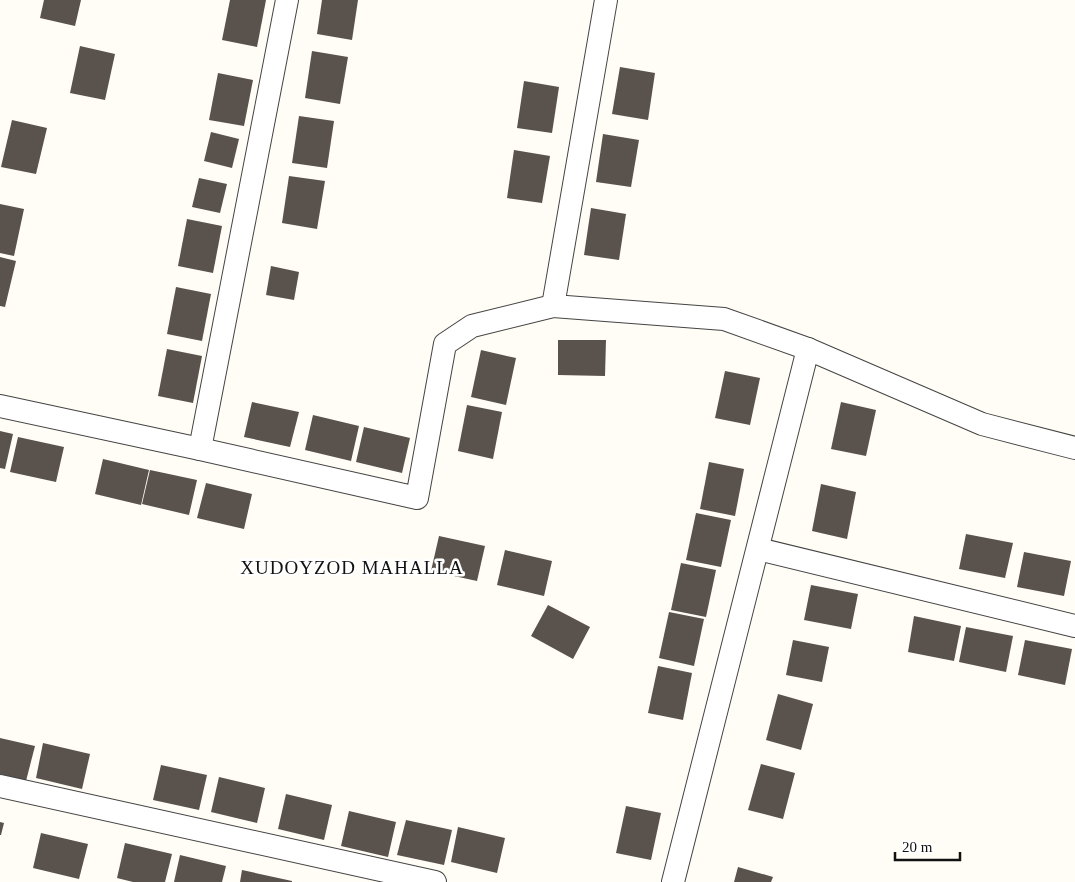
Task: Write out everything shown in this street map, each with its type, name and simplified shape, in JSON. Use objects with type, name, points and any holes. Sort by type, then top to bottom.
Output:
[{"type":"street","points":[[200,449],[288,0]]},
{"type":"street","points":[[553,306],[606,0]]},
{"type":"street","points":[[0,406],[417,498],[446,344],[472,326],[553,306],[724,319],[808,349],[982,424],[1075,448]]},
{"type":"street","points":[[673,882],[808,349]]},
{"type":"street","points":[[758,549],[1075,626]]},
{"type":"street","points":[[0,786],[435,882]]},
{"type":"building","points":[[44,0],[81,0],[75,26],[40,18]]},
{"type":"building","points":[[230,0],[266,0],[257,47],[222,40]]},
{"type":"building","points":[[322,0],[358,0],[352,40],[317,34]]},
{"type":"building","points":[[80,46],[115,54],[105,100],[70,93]]},
{"type":"building","points":[[312,51],[348,57],[340,104],[305,98]]},
{"type":"building","points":[[620,67],[655,73],[648,120],[612,114]]},
{"type":"building","points":[[218,73],[253,80],[244,126],[209,120]]},
{"type":"building","points":[[524,81],[559,87],[552,133],[517,128]]},
{"type":"building","points":[[299,116],[334,121],[327,168],[292,163]]},
{"type":"building","points":[[12,120],[47,128],[36,174],[1,167]]},
{"type":"building","points":[[211,132],[239,139],[232,168],[204,161]]},
{"type":"building","points":[[603,134],[639,140],[631,187],[596,182]]},
{"type":"building","points":[[514,150],[550,156],[542,203],[507,198]]},
{"type":"building","points":[[289,176],[325,181],[317,229],[282,223]]},
{"type":"building","points":[[199,178],[227,184],[220,213],[192,207]]},
{"type":"building","points":[[0,204],[24,209],[14,256],[0,253]]},
{"type":"building","points":[[591,208],[626,214],[619,260],[584,255]]},
{"type":"building","points":[[187,219],[222,226],[213,273],[178,266]]},
{"type":"building","points":[[0,257],[16,261],[5,307],[0,306]]},
{"type":"building","points":[[271,266],[299,272],[294,300],[266,295]]},
{"type":"building","points":[[176,287],[211,294],[202,341],[167,334]]},
{"type":"building","points":[[558,340],[606,340],[605,376],[558,375]]},
{"type":"building","points":[[167,349],[202,356],[193,403],[158,396]]},
{"type":"building","points":[[481,350],[516,358],[506,405],[471,397]]},
{"type":"building","points":[[725,371],[760,378],[750,425],[715,418]]},
{"type":"building","points":[[252,402],[299,412],[290,447],[244,437]]},
{"type":"building","points":[[841,402],[876,410],[866,456],[831,449]]},
{"type":"building","points":[[467,405],[502,412],[493,459],[458,451]]},
{"type":"building","points":[[313,415],[359,426],[351,461],[305,450]]},
{"type":"building","points":[[364,427],[410,438],[402,473],[356,462]]},
{"type":"building","points":[[0,431],[13,434],[5,469],[0,468]]},
{"type":"building","points":[[18,437],[64,447],[56,482],[10,472]]},
{"type":"building","points":[[103,459],[149,470],[141,505],[95,494]]},
{"type":"building","points":[[709,462],[744,469],[735,516],[700,509]]},
{"type":"building","points":[[150,470],[197,480],[189,515],[142,504]]},
{"type":"building","points":[[206,483],[252,494],[244,529],[197,518]]},
{"type":"building","points":[[821,484],[856,492],[847,539],[812,531]]},
{"type":"building","points":[[696,513],[731,520],[721,567],[686,560]]},
{"type":"building","points":[[966,534],[1013,543],[1005,578],[959,569]]},
{"type":"building","points":[[439,536],[485,546],[477,581],[431,571]]},
{"type":"building","points":[[505,550],[552,561],[544,596],[497,585]]},
{"type":"building","points":[[1024,552],[1071,561],[1064,596],[1017,587]]},
{"type":"building","points":[[681,563],[716,570],[706,617],[671,610]]},
{"type":"building","points":[[811,585],[858,594],[851,629],[804,620]]},
{"type":"building","points":[[548,605],[590,627],[573,659],[531,636]]},
{"type":"building","points":[[669,612],[704,619],[694,666],[659,658]]},
{"type":"building","points":[[914,616],[961,626],[954,661],[908,652]]},
{"type":"building","points":[[966,627],[1013,636],[1006,672],[959,662]]},
{"type":"building","points":[[793,640],[829,647],[822,682],[786,675]]},
{"type":"building","points":[[1025,640],[1072,649],[1065,685],[1018,675]]},
{"type":"building","points":[[658,666],[692,673],[683,720],[648,713]]},
{"type":"building","points":[[778,694],[813,704],[801,750],[766,740]]},
{"type":"building","points":[[0,738],[35,746],[26,781],[0,774]]},
{"type":"building","points":[[43,743],[90,754],[82,789],[36,778]]},
{"type":"building","points":[[761,764],[795,773],[783,819],[748,810]]},
{"type":"building","points":[[161,765],[207,775],[199,810],[153,800]]},
{"type":"building","points":[[219,777],[265,788],[257,823],[211,812]]},
{"type":"building","points":[[286,794],[332,805],[324,840],[278,829]]},
{"type":"building","points":[[626,806],[661,813],[651,860],[616,853]]},
{"type":"building","points":[[349,811],[396,822],[388,857],[341,846]]},
{"type":"building","points":[[406,820],[452,830],[444,865],[397,855]]},
{"type":"building","points":[[0,822],[4,823],[1,835],[0,835]]},
{"type":"building","points":[[458,827],[505,838],[497,873],[451,862]]},
{"type":"building","points":[[41,833],[88,844],[79,879],[33,868]]},
{"type":"building","points":[[125,843],[172,854],[165,882],[133,882],[117,878]]},
{"type":"building","points":[[180,855],[226,866],[222,882],[174,882]]},
{"type":"building","points":[[738,867],[773,877],[771,882],[734,882]]},
{"type":"building","points":[[242,870],[292,881],[292,882],[240,882]]},
{"type":"district","name":"XUDOYZOD MAHALLA","points":[[352,567]]}]
